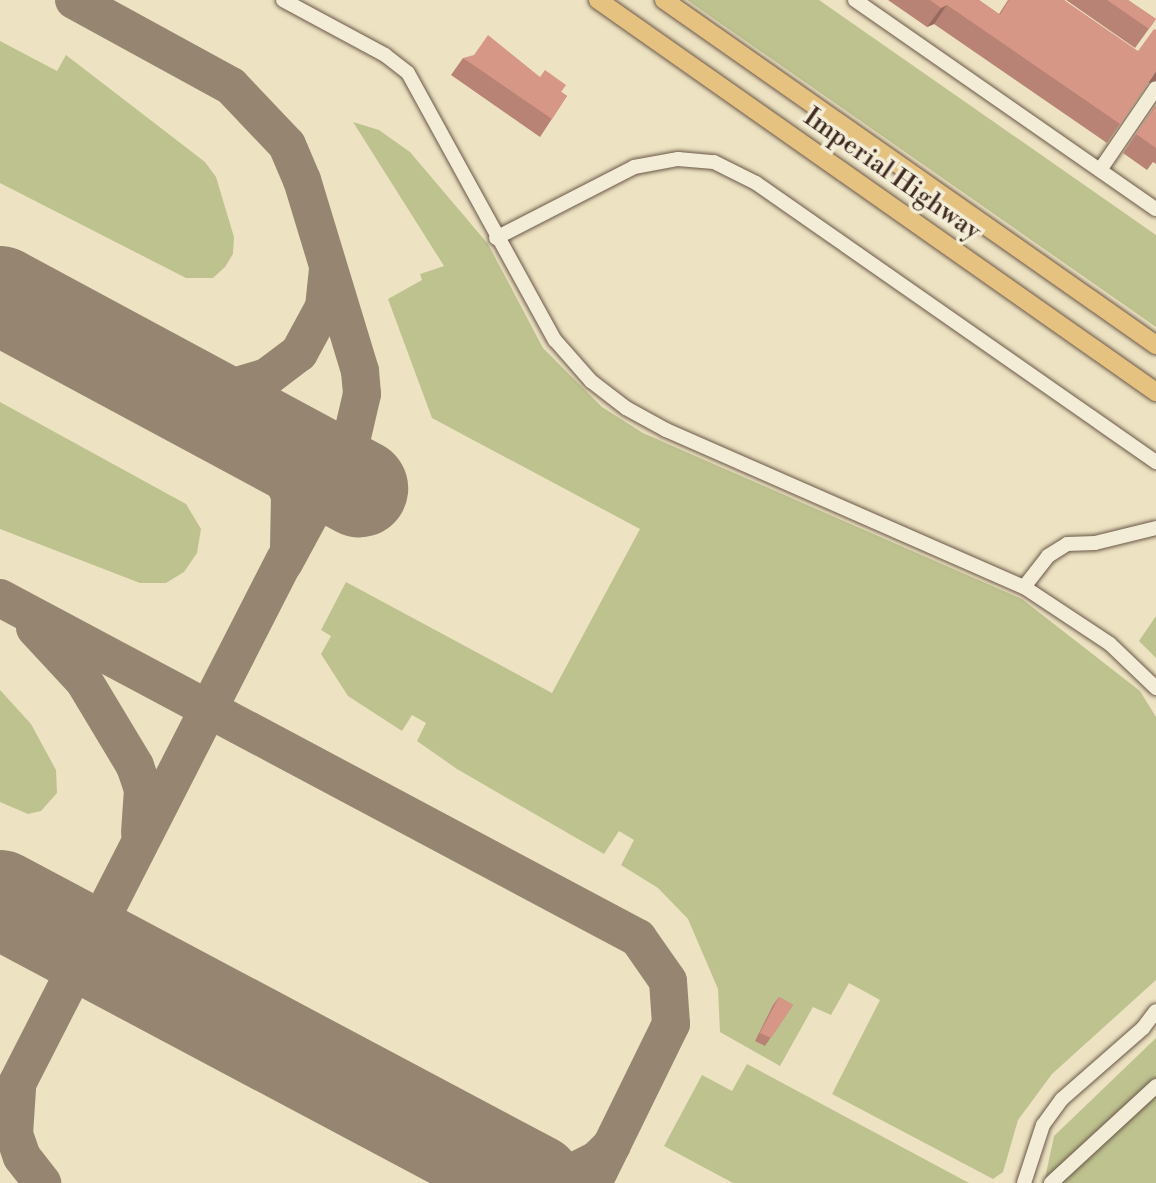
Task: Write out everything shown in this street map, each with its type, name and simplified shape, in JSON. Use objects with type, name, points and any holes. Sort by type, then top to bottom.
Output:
[{"type":"main road","name":"Imperial Highway","points":[[598,0],[1156,392]]},
{"type":"main road","name":"Imperial Highway","points":[[664,0],[1156,345]]},
{"type":"street","points":[[282,0],[385,55],[408,73],[496,238],[555,340],[591,380],[626,408],[1024,587],[1110,643],[1156,688]]},
{"type":"street","points":[[855,0],[1100,170],[1153,201]]},
{"type":"street","points":[[1100,170],[1156,88]]},
{"type":"street","points":[[496,238],[635,167],[678,159],[714,162],[756,183],[1156,462]]},
{"type":"street","points":[[1024,587],[1048,556],[1067,544],[1095,543],[1156,528]]},
{"type":"street","points":[[1024,1183],[1043,1125],[1062,1099],[1156,1011]]},
{"type":"street","points":[[1051,1183],[1156,1086]]},
{"type":"green space","points":[[687,0],[819,0],[1156,235],[1156,327]]},
{"type":"green space","points":[[0,41],[57,71],[66,55],[205,162],[216,177],[234,237],[233,254],[225,267],[213,278],[186,278],[0,183]]},
{"type":"green space","points":[[353,122],[379,130],[410,152],[488,244],[543,348],[602,407],[643,433],[1022,599],[1140,691],[1156,717],[1156,980],[1052,1074],[1018,1120],[1003,1172],[993,1179],[832,1094],[880,1000],[849,983],[831,1015],[813,1007],[780,1066],[720,1032],[718,989],[688,919],[658,888],[621,865],[634,840],[619,831],[604,854],[457,769],[417,741],[426,723],[412,715],[402,731],[348,696],[321,654],[331,636],[321,630],[346,582],[552,693],[640,529],[432,418],[388,299],[422,280],[420,274],[444,266]]},
{"type":"green space","points":[[0,402],[186,504],[201,529],[197,553],[184,572],[166,583],[140,583],[0,529]]},
{"type":"green space","points":[[1156,616],[1156,658],[1139,641]]},
{"type":"green space","points":[[0,690],[31,724],[56,770],[57,793],[41,811],[28,814],[0,802]]},
{"type":"green space","points":[[1156,1038],[1156,1183],[1044,1183],[1054,1136]]},
{"type":"green space","points":[[747,1064],[969,1183],[733,1183],[664,1146],[702,1075],[732,1091]]},
{"type":"building","points":[[930,0],[979,0],[1000,15],[1009,0],[1064,0],[1138,51],[1154,29],[1156,30],[1156,71],[1120,124],[947,5],[941,8]]},
{"type":"building","points":[[1107,0],[1128,0],[1156,19],[1149,29]]},
{"type":"building","points":[[488,35],[540,77],[545,70],[566,85],[561,92],[567,96],[552,119],[463,58],[474,55]]},
{"type":"building","points":[[1156,106],[1156,148],[1136,134]]},
{"type":"building","points":[[779,997],[793,1005],[771,1038],[760,1033]]},
{"type":"taxiway","points":[[74,0],[231,86],[287,145],[302,180],[360,371],[362,394],[352,437],[284,563]]},
{"type":"taxiway","points":[[15,303],[173,382],[227,389],[267,377],[299,353],[324,307],[328,270]]},
{"type":"taxiway","points":[[176,392],[250,433],[269,451],[290,495],[289,547]]},
{"type":"taxiway","points":[[0,1117],[285,559]]},
{"type":"taxiway","points":[[0,598],[638,938],[668,981],[671,1024],[593,1183]]},
{"type":"taxiway","points":[[35,628],[84,681],[135,766],[143,789],[140,833]]},
{"type":"taxiway","points":[[17,1089],[14,1134],[22,1157],[42,1183]]},
{"type":"taxiway","points":[[509,1170],[530,1175],[575,1171],[597,1160],[612,1145]]},
{"type":"runway","points":[[0,295],[359,488]]},
{"type":"runway","points":[[0,899],[534,1183]]}]
